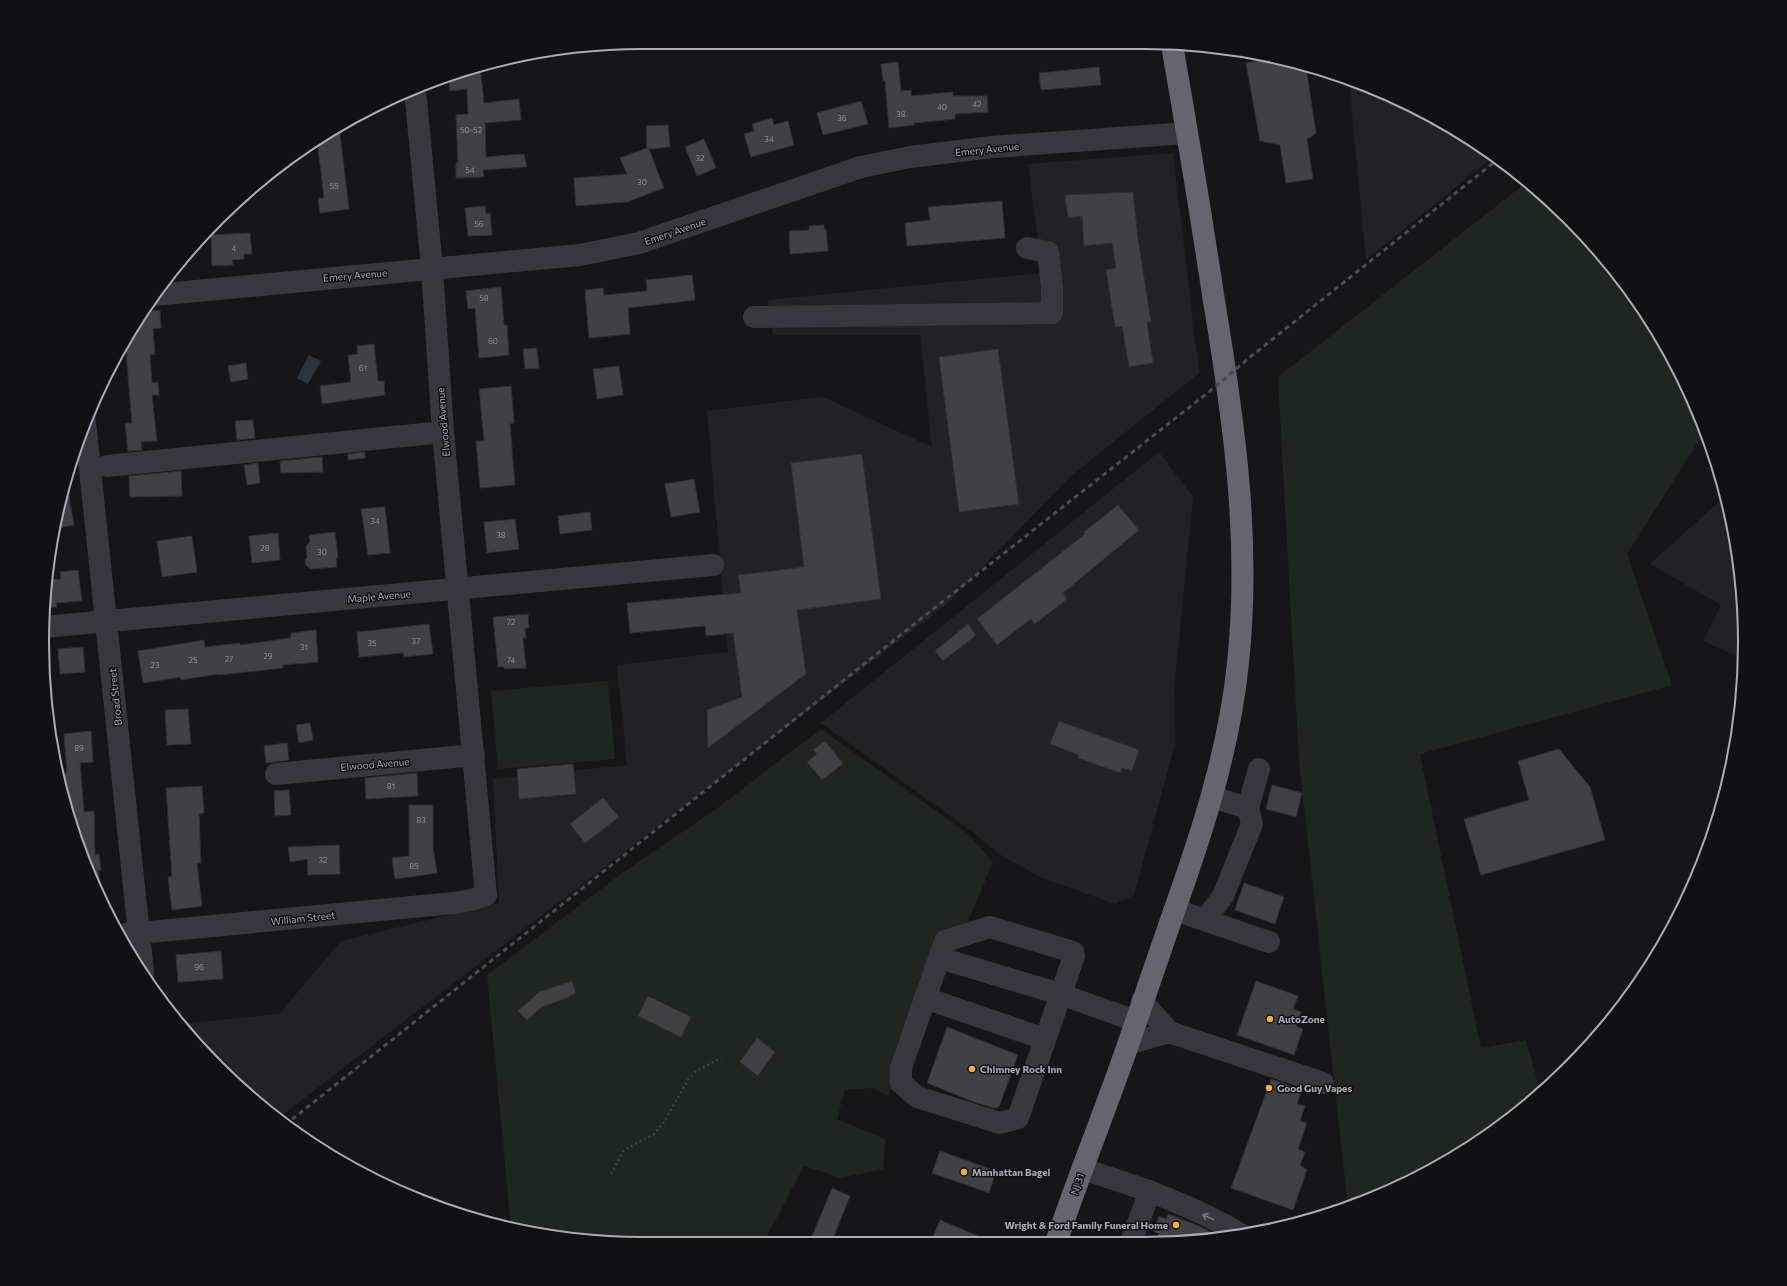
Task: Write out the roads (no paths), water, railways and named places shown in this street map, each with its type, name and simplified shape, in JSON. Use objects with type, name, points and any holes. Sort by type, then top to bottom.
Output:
[{"type":"highway","name":"NJ 31","points":[[1058,1237],[1136,1022],[1142,1001],[1189,870],[1212,797],[1232,708],[1238,664],[1242,583],[1242,529],[1238,467],[1229,389],[1173,50]]},
{"type":"street","name":"Elwood Avenue","points":[[415,94],[432,268],[444,432],[486,895]]},
{"type":"street","name":"Emery Avenue","points":[[163,293],[580,255],[639,243],[861,167],[910,157],[992,147],[1187,134]]},
{"type":"street","points":[[754,317],[1052,313],[1052,288],[1048,252],[1027,248]]},
{"type":"street","points":[[107,466],[444,432]]},
{"type":"street","name":"Broad Street","points":[[87,436],[107,620],[129,934],[135,949]]},
{"type":"street","name":"Maple Avenue","points":[[49,626],[713,565]]},
{"type":"street","name":"Elwood Avenue","points":[[276,774],[474,755]]},
{"type":"street","points":[[1205,920],[1223,896],[1252,824],[1248,808],[1259,769]]},
{"type":"street","points":[[1212,797],[1248,808]]},
{"type":"street","name":"William Street","points":[[129,934],[454,903],[471,900],[486,895]]},
{"type":"street","points":[[1175,910],[1269,942]]},
{"type":"street","points":[[990,927],[1073,952],[1073,960],[1060,994],[1018,1118],[1000,1123],[917,1097],[901,1083],[901,1068],[945,942],[990,927]]},
{"type":"street","points":[[940,958],[1060,994],[1136,1022]]},
{"type":"street","points":[[925,998],[1045,1039]]},
{"type":"street","points":[[1142,1001],[1168,1032],[1323,1083]]},
{"type":"street","points":[[1128,1044],[1168,1032]]},
{"type":"street","points":[[1082,1169],[1150,1191],[1224,1224],[1234,1230]]},
{"type":"street","points":[[1133,1237],[1150,1191]]},
{"type":"railway","points":[[290,1121],[937,606],[1210,391],[1249,358],[1493,163]]},
{"type":"place","name":"AutoZone","points":[[1270,1019]]},
{"type":"place","name":"Chimney Rock Inn","points":[[972,1069]]},
{"type":"place","name":"Good Guy Vapes","points":[[1269,1088]]},
{"type":"place","name":"Manhattan Bagel","points":[[964,1172]]},
{"type":"place","name":"Wright & Ford Family Funeral Home","points":[[1176,1225]]}]
